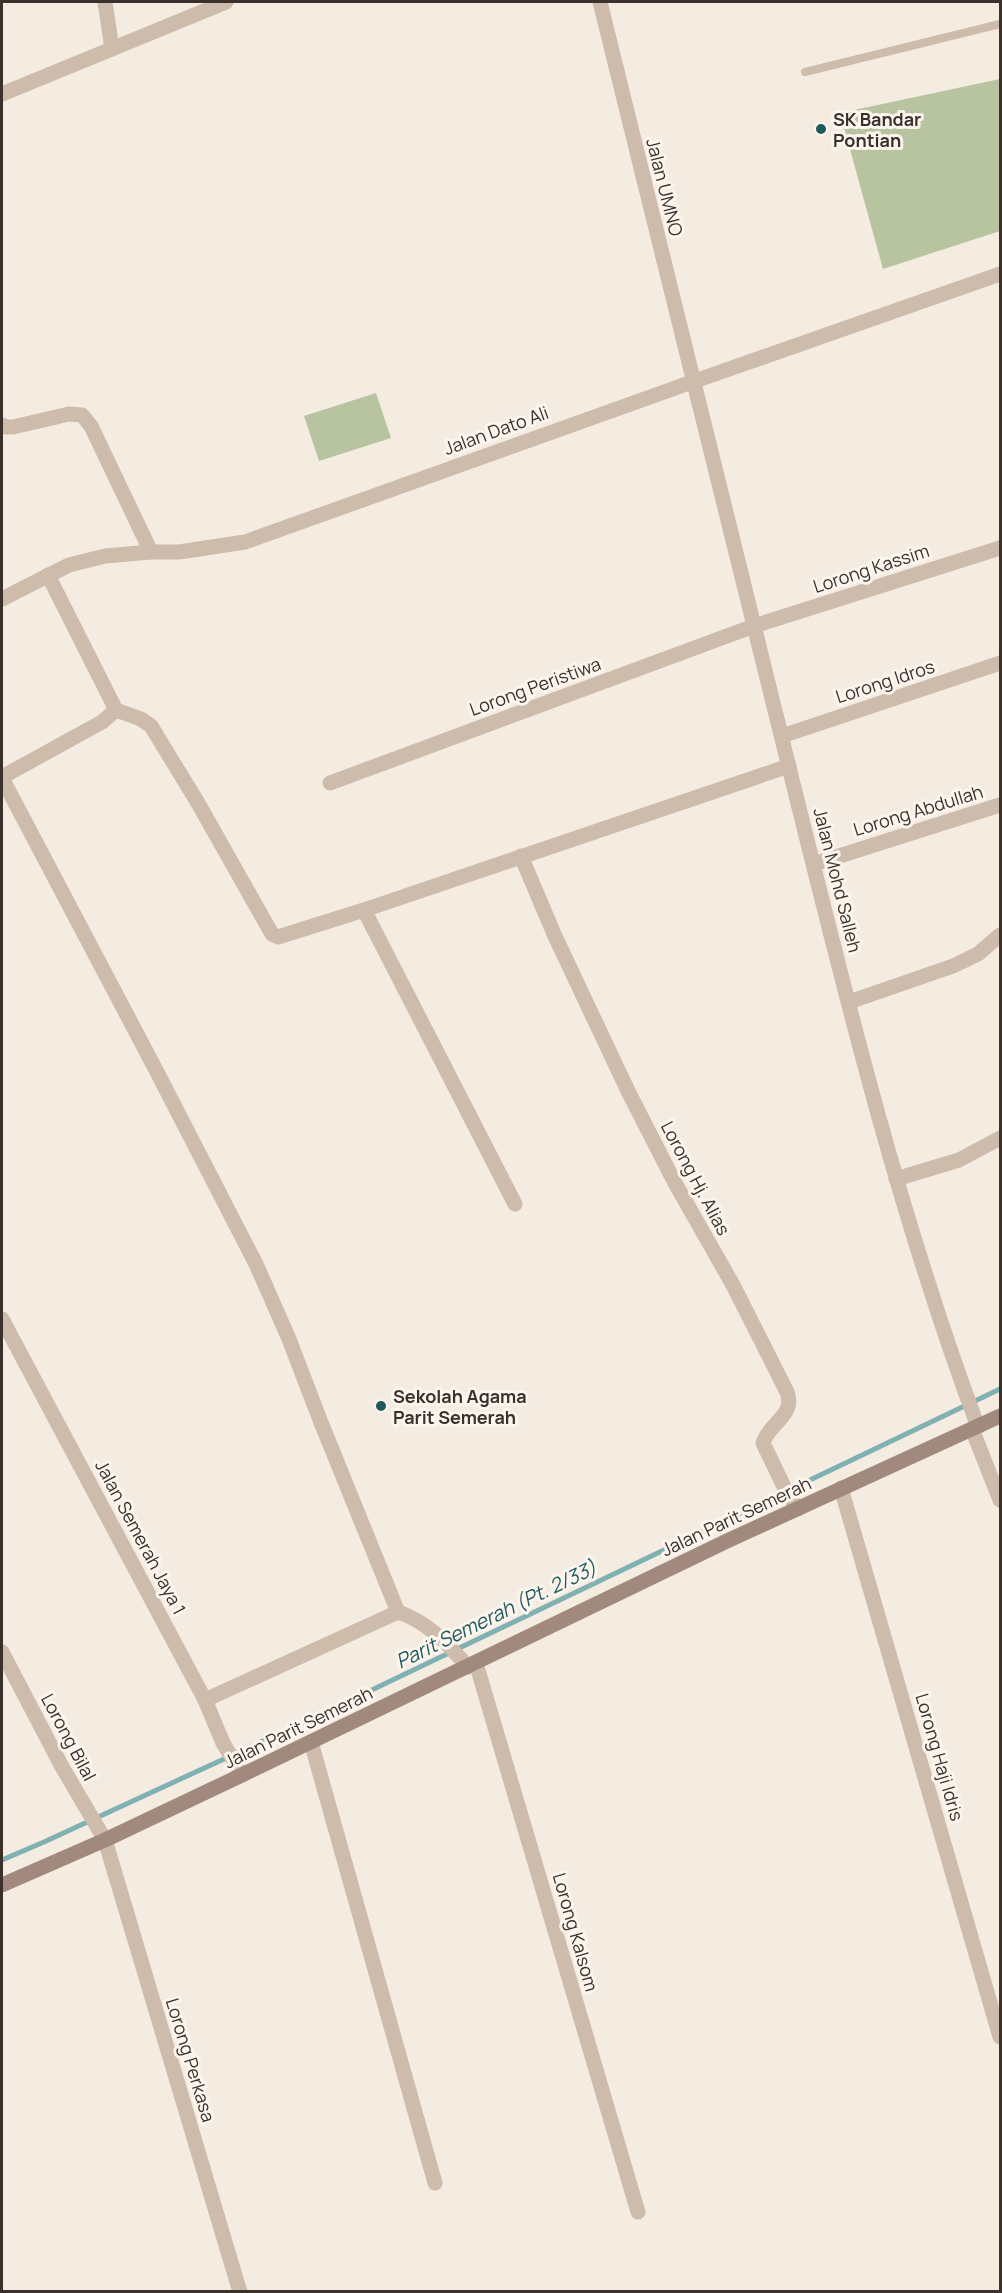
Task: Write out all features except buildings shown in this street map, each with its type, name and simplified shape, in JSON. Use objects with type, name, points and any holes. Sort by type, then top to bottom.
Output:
[{"type":"main road","name":"Jalan Parit Semerah","points":[[2,1885],[240,1771],[311,1742],[841,1488],[1000,1416]]},
{"type":"street","points":[[105,2],[112,49]]},
{"type":"street","points":[[2,94],[226,2]]},
{"type":"street","name":"Jalan UMNO","points":[[600,2],[692,382]]},
{"type":"street","name":"Jalan Dato Ali","points":[[2,599],[69,565],[105,556],[179,552],[245,542],[1000,274]]},
{"type":"street","name":"Jalan Mohd Salleh","points":[[692,382],[896,1179],[1000,1500]]},
{"type":"street","points":[[2,425],[13,427],[69,414],[82,416],[91,426],[151,552]]},
{"type":"street","name":"Lorong Kassim","points":[[754,626],[1000,548]]},
{"type":"street","points":[[48,575],[116,710],[141,719],[151,726],[198,803],[274,937],[364,910],[789,766]]},
{"type":"street","name":"Lorong Peristiwa","points":[[330,783],[754,626]]},
{"type":"street","name":"Lorong Idros","points":[[782,736],[1000,663]]},
{"type":"street","points":[[116,710],[102,722],[2,777],[158,1072],[256,1264],[289,1339],[398,1612]]},
{"type":"street","name":"Lorong Abdullah","points":[[814,864],[1000,805]]},
{"type":"street","name":"Lorong Hj. Alias","points":[[521,856],[554,934],[628,1091],[675,1183],[733,1285],[787,1392],[789,1409],[769,1431],[763,1443],[788,1495],[798,1509]]},
{"type":"street","points":[[364,910],[515,1204]]},
{"type":"street","points":[[849,1002],[953,966],[978,954],[1000,935]]},
{"type":"street","points":[[896,1179],[959,1160],[1000,1138]]},
{"type":"street","name":"Jalan Semerah Jaya 1","points":[[2,1320],[205,1700],[223,1743],[240,1771]]},
{"type":"street","name":"Lorong Haji Idris","points":[[841,1488],[1000,2037]]},
{"type":"street","points":[[205,1700],[398,1612],[411,1616],[427,1626],[472,1665]]},
{"type":"street","name":"Lorong Bilal","points":[[2,1652],[102,1837]]},
{"type":"street","name":"Lorong Kalsom","points":[[472,1665],[638,2212]]},
{"type":"street","points":[[311,1742],[435,2183]]},
{"type":"street","name":"Lorong Perkasa","points":[[102,1837],[240,2292]]},
{"type":"lane","points":[[805,72],[1000,24]]},
{"type":"green space","points":[[1000,79],[1000,231],[883,269],[840,113]]},
{"type":"green space","points":[[376,393],[391,438],[319,461],[304,416]]},
{"type":"waterway","name":"Parit Semerah (Pt. 2/33)","points":[[2,1860],[330,1710],[1000,1389]]},
{"type":"place","name":"SK Bandar Pontian","points":[[821,129]]},
{"type":"place","name":"Sekolah Agama Parit Semerah","points":[[381,1406]]}]
